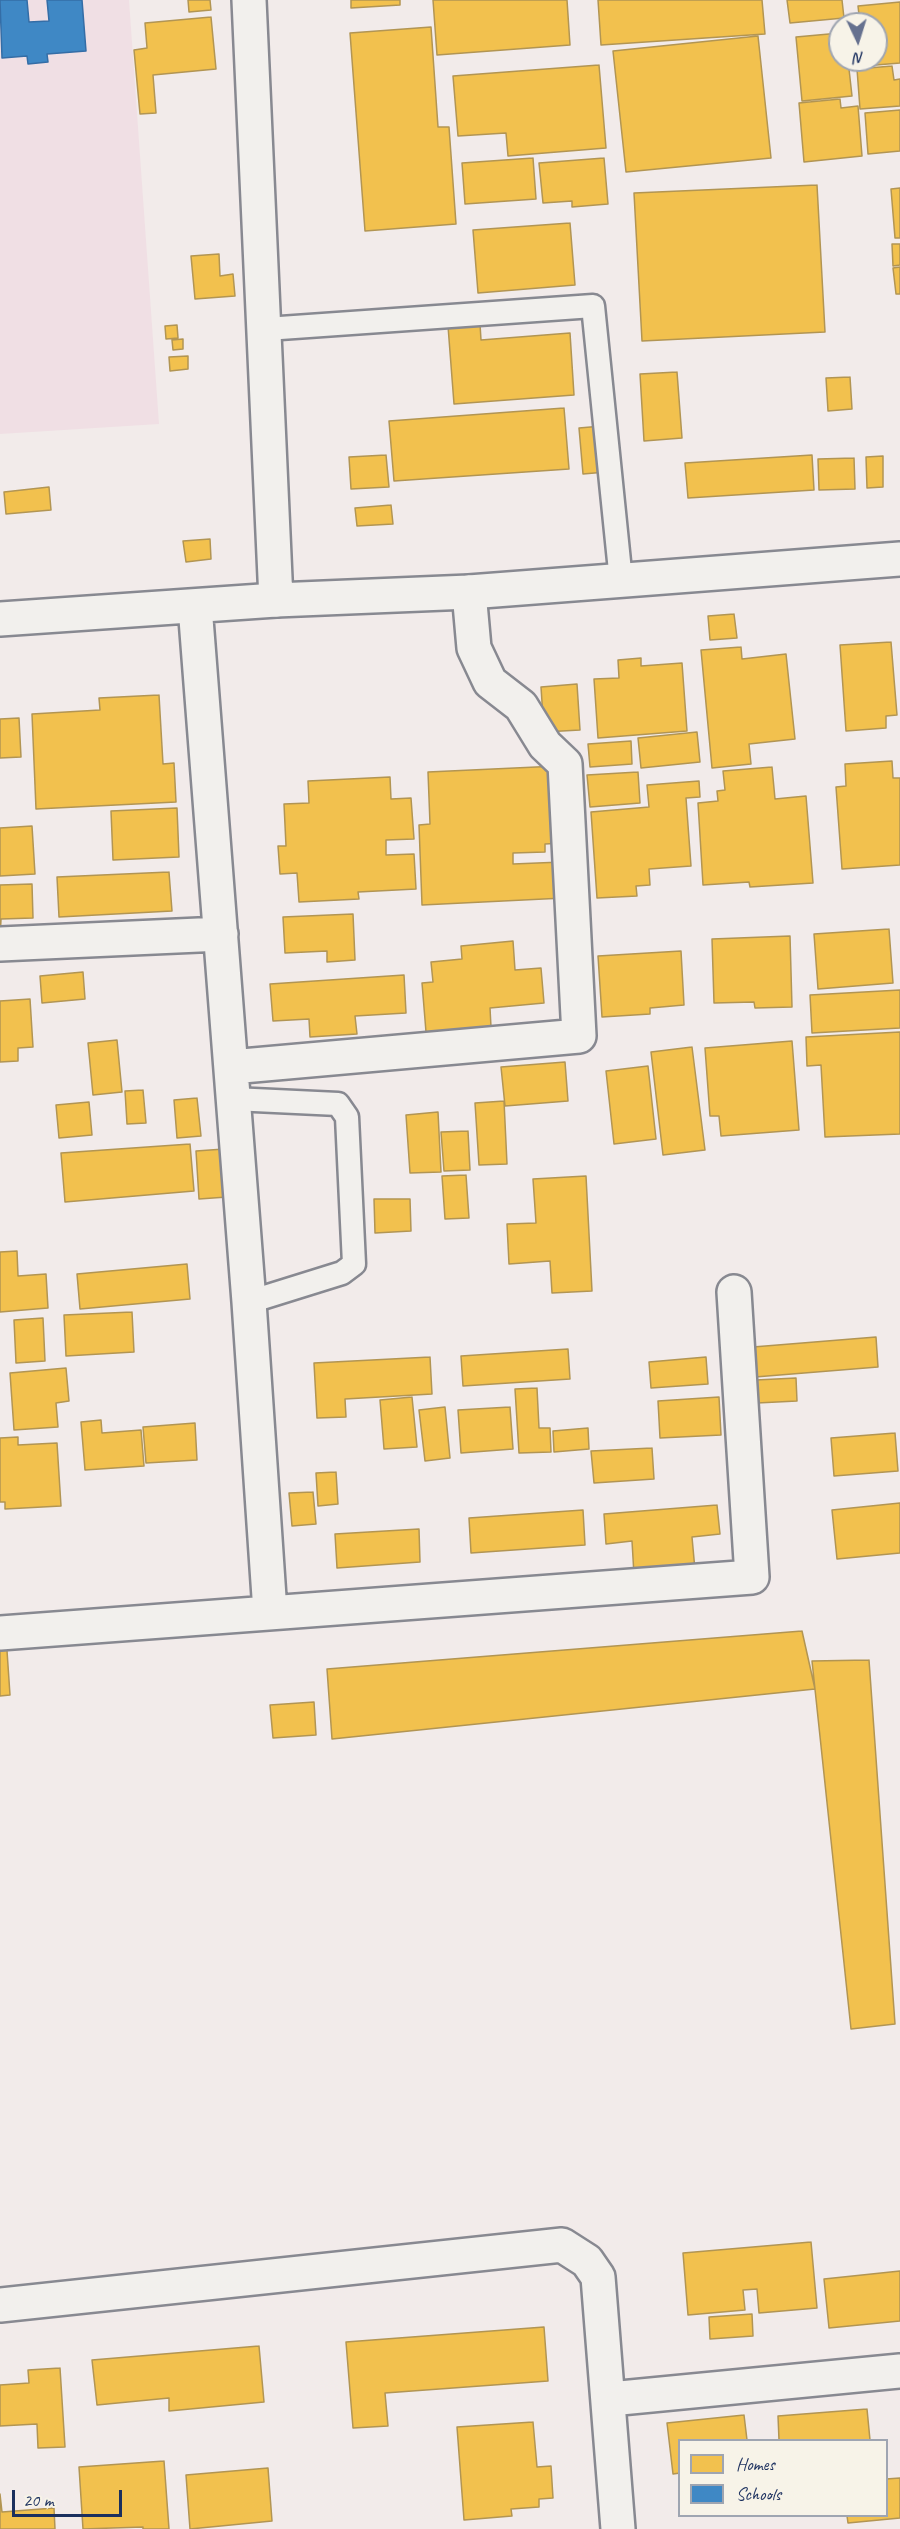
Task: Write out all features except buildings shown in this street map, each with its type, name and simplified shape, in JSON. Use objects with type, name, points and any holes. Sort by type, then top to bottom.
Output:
[{"type":"street","points":[[249,0],[266,329],[276,600]]},
{"type":"street","points":[[0,619],[276,600],[469,592],[621,582],[900,559]]},
{"type":"street","points":[[231,1067],[579,1036],[565,764],[545,745],[521,706],[490,682],[474,648],[469,592]]},
{"type":"street","points":[[195,606],[249,1302],[270,1612]]},
{"type":"street","points":[[0,944],[221,934]]},
{"type":"street","points":[[0,1633],[752,1577],[734,1292]]},
{"type":"street","points":[[0,2305],[562,2245],[587,2261],[598,2277],[610,2399],[618,2529]]},
{"type":"street","points":[[610,2399],[900,2371]]},
{"type":"lane","points":[[266,329],[594,306],[621,582]]},
{"type":"lane","points":[[233,1099],[338,1104],[347,1118],[354,1264],[342,1273],[249,1302]]},
{"type":"shaded area","points":[[0,0],[129,0],[159,424],[0,434]]}]
